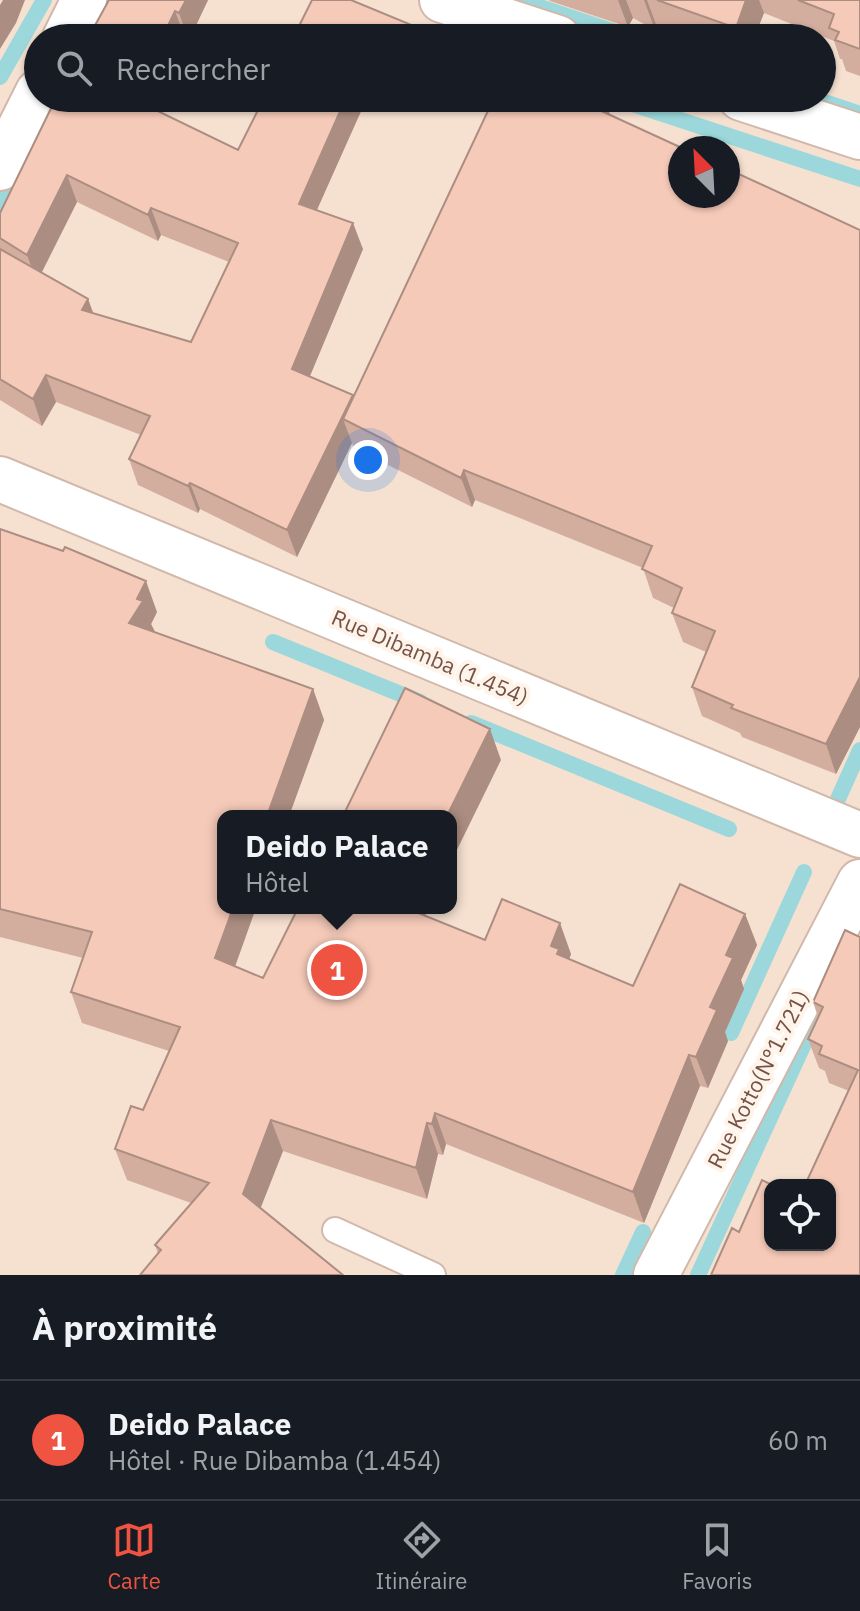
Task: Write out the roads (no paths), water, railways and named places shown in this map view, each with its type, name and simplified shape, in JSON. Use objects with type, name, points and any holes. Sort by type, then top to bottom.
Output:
[{"type":"street","points":[[72,24],[84,0]]},
{"type":"street","points":[[442,0],[515,24]]},
{"type":"street","points":[[0,168],[28,112]]},
{"type":"street","points":[[784,112],[860,137]]},
{"type":"street","name":"Rue Dibamba (1.454)","points":[[0,479],[860,835]]},
{"type":"street","name":"Rue Kotto(N°1.721)","points":[[656,1275],[860,882]]},
{"type":"lane","points":[[335,1230],[433,1275]]},
{"type":"waterway","points":[[30,24],[44,0]]},
{"type":"waterway","points":[[519,0],[591,24]]},
{"type":"waterway","points":[[0,77],[24,35]]},
{"type":"waterway","points":[[836,106],[860,114]]},
{"type":"waterway","points":[[657,112],[860,179]]},
{"type":"waterway","points":[[0,206],[21,169]]},
{"type":"waterway","points":[[273,642],[420,702]]},
{"type":"waterway","points":[[471,723],[729,829]]},
{"type":"waterway","points":[[838,799],[860,750]]},
{"type":"waterway","points":[[731,1033],[804,872]]},
{"type":"waterway","points":[[698,1275],[825,998]]},
{"type":"waterway","points":[[623,1275],[643,1232]]},
{"type":"place","name":"Deido Palace","points":[[337,970]]}]
